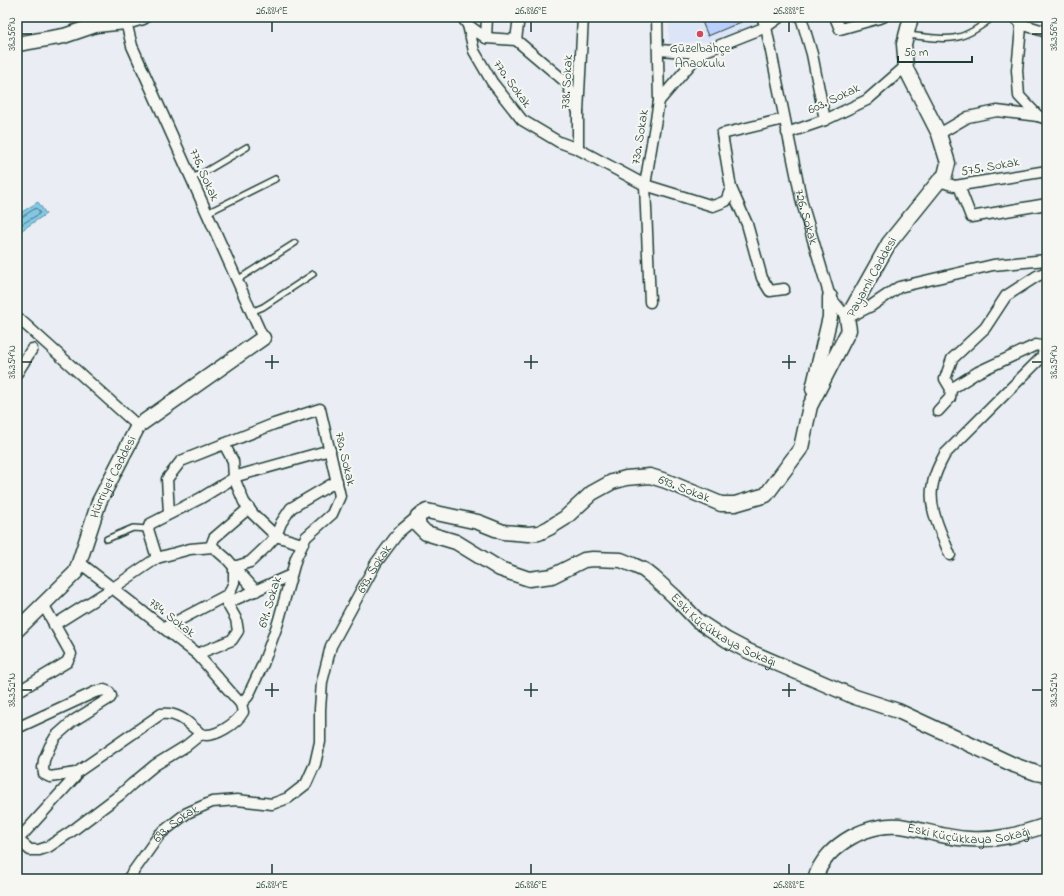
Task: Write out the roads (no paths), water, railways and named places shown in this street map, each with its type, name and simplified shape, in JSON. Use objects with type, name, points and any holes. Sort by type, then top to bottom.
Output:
[{"type":"street","points":[[17,44],[64,36],[93,21],[126,22],[143,17]]},
{"type":"street","points":[[486,38],[487,17]]},
{"type":"street","points":[[516,40],[519,17]]},
{"type":"street","name":"738. Sokak","points":[[578,149],[578,112],[583,17]]},
{"type":"street","name":"730. Sokak","points":[[578,149],[645,185],[659,101],[659,50],[657,17]]},
{"type":"street","name":"726. Sokak","points":[[762,17],[766,28],[802,203],[830,297],[830,317],[810,406]]},
{"type":"street","points":[[659,50],[700,53],[766,28],[780,17]]},
{"type":"street","points":[[801,17],[812,54],[825,120]]},
{"type":"street","points":[[835,17],[840,29],[883,17]]},
{"type":"street","name":"Payamlı Caddesi","points":[[766,495],[801,448],[810,406],[849,330],[847,318],[889,243],[945,175],[948,163],[938,134],[906,66],[904,44],[911,17]]},
{"type":"street","points":[[1042,118],[1019,96],[1017,70],[1019,19],[1047,32]]},
{"type":"street","points":[[465,21],[486,38],[516,40],[567,83],[578,112]]},
{"type":"street","name":"770. Sokak","points":[[465,21],[474,51],[492,82],[522,120],[559,142],[578,149]]},
{"type":"street","name":"776. Sokak","points":[[126,22],[132,46],[263,338]]},
{"type":"street","points":[[659,101],[700,53]]},
{"type":"street","name":"603. Sokak","points":[[787,133],[825,120],[867,100],[906,66]]},
{"type":"street","points":[[938,134],[968,117],[997,111],[1042,118]]},
{"type":"street","points":[[784,118],[722,134],[731,188],[747,224],[762,278],[770,291],[784,289]]},
{"type":"street","name":"575. Sokak","points":[[939,181],[959,186],[1047,170]]},
{"type":"street","points":[[650,302],[645,185],[713,206],[726,201],[731,188]]},
{"type":"street","points":[[959,186],[971,217],[1047,204]]},
{"type":"street","points":[[830,297],[847,318],[871,306],[899,286],[993,265],[1047,260]]},
{"type":"street","points":[[938,411],[950,398],[951,389],[945,379],[952,359],[985,328],[1006,296],[1037,276],[1047,272]]},
{"type":"street","points":[[17,317],[138,426]]},
{"type":"street","name":"Hürriyet Caddesi","points":[[17,630],[76,572],[99,502],[138,426],[263,338]]},
{"type":"street","points":[[950,555],[934,512],[931,496],[935,474],[945,454],[1042,357],[1044,351],[1042,346],[1036,345],[978,372],[951,389]]},
{"type":"street","points":[[17,373],[32,349]]},
{"type":"street","name":"780. Sokak","points":[[224,444],[274,424],[320,409],[340,496],[332,514]]},
{"type":"street","points":[[169,513],[167,479],[181,461],[224,444],[233,461],[234,478],[244,502],[253,514],[276,536],[302,544]]},
{"type":"street","points":[[157,558],[148,529],[150,524],[201,498],[234,478],[330,450]]},
{"type":"street","name":"693. Sokak","points":[[128,879],[160,834],[187,813],[212,802],[237,800],[272,804],[288,798],[306,784],[315,764],[320,742],[322,682],[331,646],[376,563],[399,532],[418,516],[427,511],[478,522],[503,532],[517,534],[539,533],[565,518],[592,493],[612,482],[650,476],[666,481],[721,504],[735,504],[766,495]]},
{"type":"street","points":[[234,567],[250,562],[276,536],[281,523],[291,508],[337,481]]},
{"type":"street","points":[[212,547],[214,538],[249,508]]},
{"type":"street","name":"691. Sokak","points":[[201,734],[217,732],[239,719],[243,712],[241,704],[248,696],[263,664],[278,623],[296,558],[302,544],[306,536],[332,514]]},
{"type":"street","name":"Eski Küçükkaya Sokağı","points":[[418,516],[418,525],[426,533],[456,542],[500,569],[529,579],[552,576],[584,560],[621,560],[633,565],[654,578],[698,621],[727,640],[748,651],[854,697],[898,711],[1014,765],[1036,773],[1047,775]]},
{"type":"street","points":[[54,625],[157,558],[190,549],[212,547],[228,560],[256,591]]},
{"type":"street","name":"784. Sokak","points":[[79,562],[197,654],[241,704]]},
{"type":"street","points":[[197,654],[232,640],[238,631],[236,619],[228,599],[234,582],[234,567]]},
{"type":"street","points":[[164,628],[228,599],[256,591],[292,575]]},
{"type":"street","points":[[17,692],[67,662],[71,654],[43,604]]},
{"type":"street","points":[[17,728],[95,692],[108,690],[110,698],[73,721],[56,736],[44,760],[43,771],[50,777],[76,773],[161,714],[172,714],[186,720],[201,734],[186,746],[155,764],[121,794],[72,832],[48,847],[38,850],[30,850],[17,840],[75,777],[76,773]]},
{"type":"street","name":"Eski Küçükkaya Sokağı","points":[[815,879],[818,870],[834,849],[846,840],[869,830],[892,826],[906,827],[956,838],[998,839],[1047,825]]},
{"type":"lane","points":[[906,35],[945,39],[957,38],[972,33],[993,17]]},
{"type":"lane","points":[[191,178],[203,173],[247,147]]},
{"type":"lane","points":[[207,213],[275,179]]},
{"type":"lane","points":[[237,280],[295,242]]},
{"type":"lane","points":[[251,312],[313,274]]},
{"type":"lane","points":[[107,539],[133,528],[148,529]]},
{"type":"water","points":[[38,202],[46,214],[19,232],[17,229],[17,215]]},
{"type":"place","name":"Güzelbahçe Anaokulu","points":[[700,34]]}]
